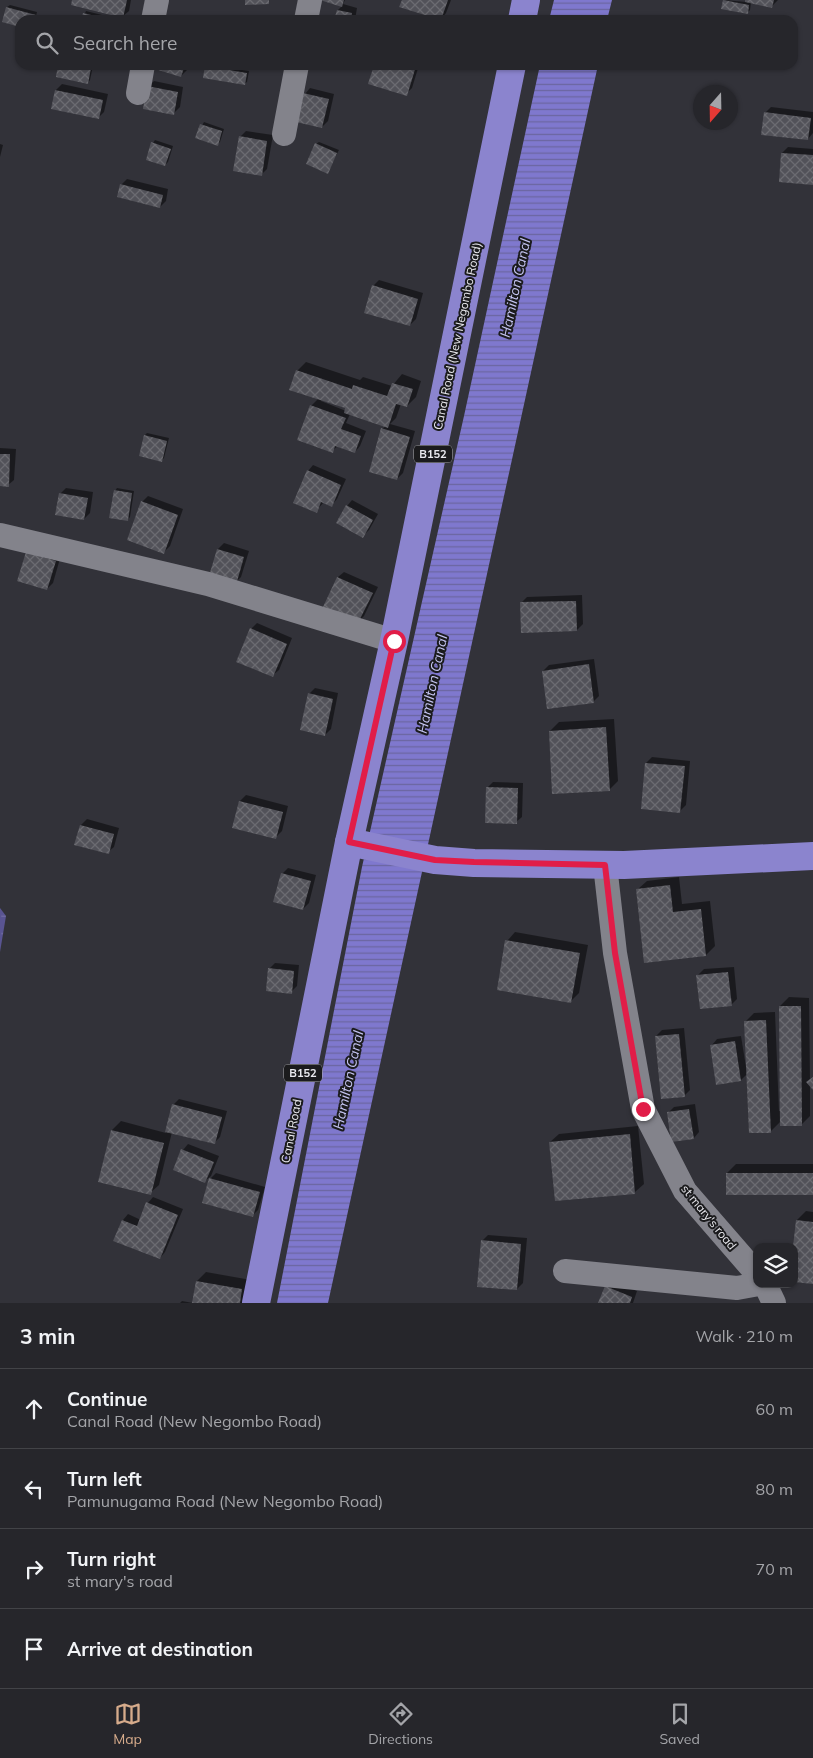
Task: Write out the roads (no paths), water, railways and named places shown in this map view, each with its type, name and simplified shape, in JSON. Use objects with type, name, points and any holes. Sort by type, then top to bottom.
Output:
[{"type":"main road","points":[[523,15],[526,0]]},
{"type":"main road","name":"Canal Road (New Negombo Road)","points":[[349,842],[394,641],[511,70]]},
{"type":"main road","points":[[349,842],[435,860],[474,862],[605,865],[813,856]]},
{"type":"main road","name":"Canal Road","points":[[256,1303],[349,842]]},
{"type":"street","points":[[154,15],[157,0]]},
{"type":"street","points":[[307,15],[310,0]]},
{"type":"street","points":[[138,93],[143,70]]},
{"type":"street","points":[[284,134],[296,70]]},
{"type":"street","points":[[0,535],[208,584],[394,641]]},
{"type":"street","name":"st mary's road","points":[[605,865],[615,953],[643,1109],[684,1190],[753,1269]]},
{"type":"street","points":[[565,1270],[737,1288],[753,1285]]},
{"type":"street","points":[[767,1288],[774,1303]]},
{"type":"water","points":[[554,0],[612,0],[608,15],[550,15]]},
{"type":"water","name":"Hamilton Canal","points":[[539,70],[597,70],[328,1303],[277,1303],[362,867],[464,416]]}]
